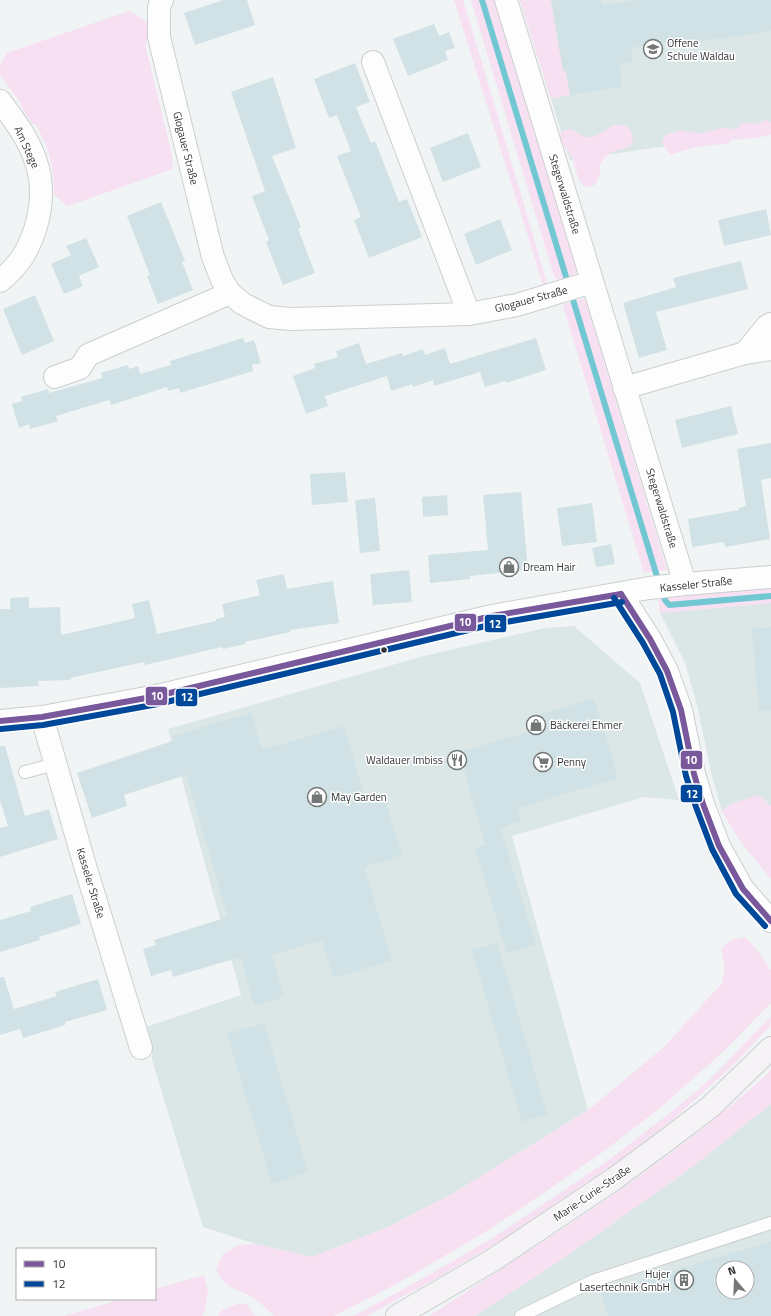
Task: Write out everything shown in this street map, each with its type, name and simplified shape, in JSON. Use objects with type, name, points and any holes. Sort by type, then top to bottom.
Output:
[{"type":"street","name":"Glogauer Straße","points":[[162,0],[159,6],[159,37],[213,257],[222,280],[230,293],[243,304],[269,317],[291,319],[469,314],[517,305],[578,287]]},
{"type":"street","name":"Stegerwaldstraße","points":[[506,0],[578,287],[624,388],[667,586]]},
{"type":"street","points":[[373,62],[469,314]]},
{"type":"street","name":"Am Stege","points":[[0,101],[20,128],[36,161],[41,184],[38,221],[26,252],[7,276],[0,281]]},
{"type":"street","points":[[55,377],[80,368],[88,355],[230,293]]},
{"type":"street","points":[[745,353],[767,326],[771,324]]},
{"type":"street","points":[[624,388],[745,353],[771,349]]},
{"type":"street","name":"Kasseler Straße","points":[[0,721],[42,717],[157,696],[492,616],[667,586],[771,577]]},
{"type":"street","points":[[621,594],[650,639],[667,671],[680,710],[694,774],[703,804],[719,846],[743,889],[771,921]]},
{"type":"street","name":"Kasseler Straße","points":[[42,717],[86,869],[141,1048]]},
{"type":"street","name":"Marie-Curie-Straße","points":[[397,1316],[493,1260],[614,1179],[710,1106],[771,1048]]},
{"type":"lane","points":[[25,772],[56,764]]},
{"type":"lane","points":[[521,1316],[593,1281],[771,1223]]},
{"type":"shaded area","points":[[454,0],[463,0],[547,283],[544,288]]},
{"type":"shaded area","points":[[471,0],[494,0],[576,269],[576,273],[574,274],[558,279],[554,276]]},
{"type":"shaded area","name":"Offene Schule Waldau","points":[[520,0],[771,0],[771,131],[570,160]]},
{"type":"shaded area","points":[[520,0],[551,0],[563,71],[566,71],[570,95],[551,99]]},
{"type":"shaded area","points":[[129,11],[148,23],[150,36],[145,44],[172,155],[173,169],[68,206],[54,195],[52,167],[45,142],[36,125],[32,124],[20,102],[0,75],[0,65],[7,53]]},
{"type":"shaded area","points":[[766,120],[771,122],[771,135],[731,140],[728,144],[699,147],[671,155],[662,143],[665,135],[681,130],[702,133],[721,128],[735,129],[743,123],[756,124]]},
{"type":"shaded area","points":[[613,125],[628,127],[633,135],[632,142],[629,147],[612,152],[605,157],[600,165],[600,174],[595,185],[584,187],[579,180],[572,158],[562,142],[560,134],[568,129],[571,129],[583,136],[593,137]]},
{"type":"shaded area","points":[[585,299],[667,570],[644,573],[563,306],[564,304]]},
{"type":"shaded area","points":[[771,585],[771,603],[660,613],[658,600],[671,593]]},
{"type":"shaded area","points":[[771,603],[771,827],[722,811],[712,776],[697,705],[685,663],[660,613]]},
{"type":"shaded area","points":[[574,626],[640,683],[679,800],[644,797],[512,836],[588,1110],[454,1193],[386,1228],[312,1257],[256,1244],[203,1227],[152,1060],[152,1052],[146,1027],[241,995],[168,729],[424,656],[545,628]]},
{"type":"shaded area","points":[[756,796],[761,796],[771,806],[771,879],[739,840],[722,811],[730,804]]},
{"type":"shaded area","points":[[745,937],[757,950],[771,970],[771,1003],[724,1051],[659,1109],[600,1154],[485,1232],[402,1281],[334,1316],[274,1316],[255,1299],[227,1285],[223,1281],[216,1270],[223,1254],[239,1245],[256,1244],[312,1257],[386,1228],[454,1193],[588,1110],[664,1047],[722,983],[725,967],[721,949],[731,940]]},
{"type":"shaded area","points":[[771,1016],[770,1026],[736,1062],[671,1121],[610,1167],[495,1244],[437,1278],[367,1316],[353,1316],[406,1288],[491,1239],[606,1162],[704,1085]]},
{"type":"shaded area","points":[[771,1070],[771,1104],[695,1165],[564,1258],[475,1316],[429,1316],[570,1224],[640,1176],[707,1125]]},
{"type":"shaded area","points":[[771,1104],[771,1316],[475,1316],[564,1258],[695,1165]]},
{"type":"shaded area","points":[[204,1275],[208,1292],[204,1313],[202,1316],[64,1316],[119,1300],[156,1300],[156,1289]]},
{"type":"shaded area","points":[[237,1304],[246,1304],[256,1316],[218,1316],[222,1310]]},
{"type":"building","points":[[223,0],[247,0],[255,25],[195,45],[184,13]]},
{"type":"building","points":[[551,0],[601,0],[602,5],[637,0],[771,0],[771,31],[675,45],[675,41],[631,48],[633,62],[619,64],[622,87],[570,95],[566,71],[563,71]]},
{"type":"building","points":[[434,24],[439,36],[449,32],[455,48],[445,51],[448,60],[408,76],[393,39]]},
{"type":"building","points":[[355,63],[370,102],[356,107],[371,143],[375,141],[399,202],[407,199],[422,237],[369,258],[354,220],[361,217],[337,156],[351,151],[337,115],[329,118],[314,79]]},
{"type":"building","points":[[273,77],[296,148],[272,156],[301,227],[298,229],[315,273],[283,285],[266,242],[269,240],[252,196],[265,191],[231,92]]},
{"type":"building","points":[[468,133],[481,167],[443,182],[430,148]]},
{"type":"building","points":[[161,202],[185,261],[182,262],[193,290],[158,304],[147,276],[150,275],[127,216]]},
{"type":"building","points":[[766,209],[771,235],[724,246],[718,220]]},
{"type":"building","points":[[500,219],[512,250],[476,265],[464,234]]},
{"type":"building","points":[[86,238],[99,267],[79,276],[83,286],[64,294],[51,264],[71,255],[66,246]]},
{"type":"building","points":[[741,261],[748,289],[656,312],[667,350],[639,358],[623,303],[676,287],[673,278]]},
{"type":"building","points":[[35,295],[54,341],[22,355],[3,309]]},
{"type":"building","points":[[243,338],[245,343],[254,340],[261,363],[252,365],[253,371],[180,393],[179,388],[168,391],[167,387],[111,405],[109,400],[56,416],[58,421],[30,429],[29,424],[19,428],[12,404],[22,401],[21,397],[48,389],[49,393],[102,378],[101,373],[128,365],[129,369],[138,366],[140,374],[171,365],[170,361]]},
{"type":"building","points":[[536,338],[546,370],[506,383],[505,381],[485,387],[480,372],[434,386],[433,380],[413,387],[412,384],[391,391],[387,376],[325,396],[328,406],[306,414],[293,376],[315,368],[314,364],[338,357],[336,351],[359,343],[366,364],[402,353],[403,356],[423,349],[425,355],[445,348],[450,364]]},
{"type":"building","points":[[731,406],[738,434],[682,448],[675,420]]},
{"type":"building","points":[[771,443],[771,478],[761,480],[770,539],[725,547],[724,542],[692,547],[688,519],[739,510],[739,508],[746,506],[737,449]]},
{"type":"building","points":[[345,472],[348,502],[312,505],[310,474]]},
{"type":"building","points":[[521,492],[528,570],[470,576],[470,579],[430,583],[428,555],[488,550],[483,495]]},
{"type":"building","points":[[447,495],[448,515],[423,517],[422,497]]},
{"type":"building","points":[[375,498],[380,551],[360,553],[355,500]]},
{"type":"building","points":[[592,503],[597,542],[562,546],[557,508]]},
{"type":"building","points":[[611,544],[615,564],[596,567],[592,548]]},
{"type":"building","points":[[409,570],[412,602],[373,605],[370,574]]},
{"type":"building","points":[[284,574],[287,589],[333,581],[339,623],[290,630],[290,632],[245,642],[246,644],[223,649],[222,647],[145,665],[144,662],[70,678],[71,680],[38,681],[39,686],[0,688],[0,609],[10,609],[10,598],[29,597],[29,608],[60,607],[61,635],[135,618],[132,604],[149,600],[157,634],[216,621],[216,619],[225,617],[222,604],[260,595],[256,580]]},
{"type":"building","points":[[771,627],[771,710],[759,710],[752,629]]},
{"type":"building","points":[[594,698],[618,778],[518,808],[521,821],[500,828],[536,945],[507,953],[475,848],[485,845],[459,752],[529,732],[525,719]]},
{"type":"building","points":[[251,713],[262,750],[344,726],[365,798],[383,793],[402,855],[364,867],[392,960],[334,978],[322,940],[272,955],[284,997],[254,1006],[241,957],[173,977],[171,970],[151,976],[143,949],[156,945],[154,940],[228,917],[186,775],[124,795],[127,806],[92,818],[77,773],[175,740],[174,736]]},
{"type":"building","points":[[0,746],[5,746],[25,816],[49,809],[58,839],[0,857],[0,828],[8,826],[0,800]]},
{"type":"building","points":[[72,894],[81,924],[39,937],[40,940],[0,952],[0,920],[31,911],[30,907]]},
{"type":"building","points":[[497,943],[547,1114],[522,1122],[472,950]]},
{"type":"building","points":[[0,977],[4,977],[14,1009],[57,996],[55,992],[98,979],[107,1010],[65,1022],[65,1025],[23,1038],[20,1029],[0,1035]]},
{"type":"building","points":[[264,1023],[308,1172],[272,1183],[227,1034]]},
{"type":"building","name":"Hujer Lasertechnik GmbH","points":[[771,1241],[771,1316],[608,1316],[601,1293]]},
{"type":"waterway","points":[[482,0],[659,583]]},
{"type":"waterway","points":[[662,591],[665,600],[669,605],[771,596]]},
{"type":"transit line","name":"10","points":[[621,594],[650,639],[667,671],[681,710],[694,774],[703,804],[719,846],[743,889],[771,921]]},
{"type":"transit line","name":"10","points":[[0,721],[42,717],[157,696],[492,616],[621,594]]},
{"type":"transit line","name":"12","points":[[614,598],[643,643],[660,674],[673,712],[686,776],[712,849],[736,894],[765,926]]},
{"type":"transit line","name":"12","points":[[1,729],[43,725],[158,704],[494,624],[622,602]]},
{"type":"place","name":"Offene Schule Waldau","points":[[653,49]]},
{"type":"place","name":"Dream Hair","points":[[509,567]]},
{"type":"place","name":"Bäckerei Ehmer","points":[[536,725]]},
{"type":"place","name":"Waldauer Imbiss","points":[[457,760]]},
{"type":"place","name":"Penny","points":[[543,762]]},
{"type":"place","name":"May Garden","points":[[317,797]]},
{"type":"place","name":"Hujer Lasertechnik GmbH","points":[[684,1280]]}]
